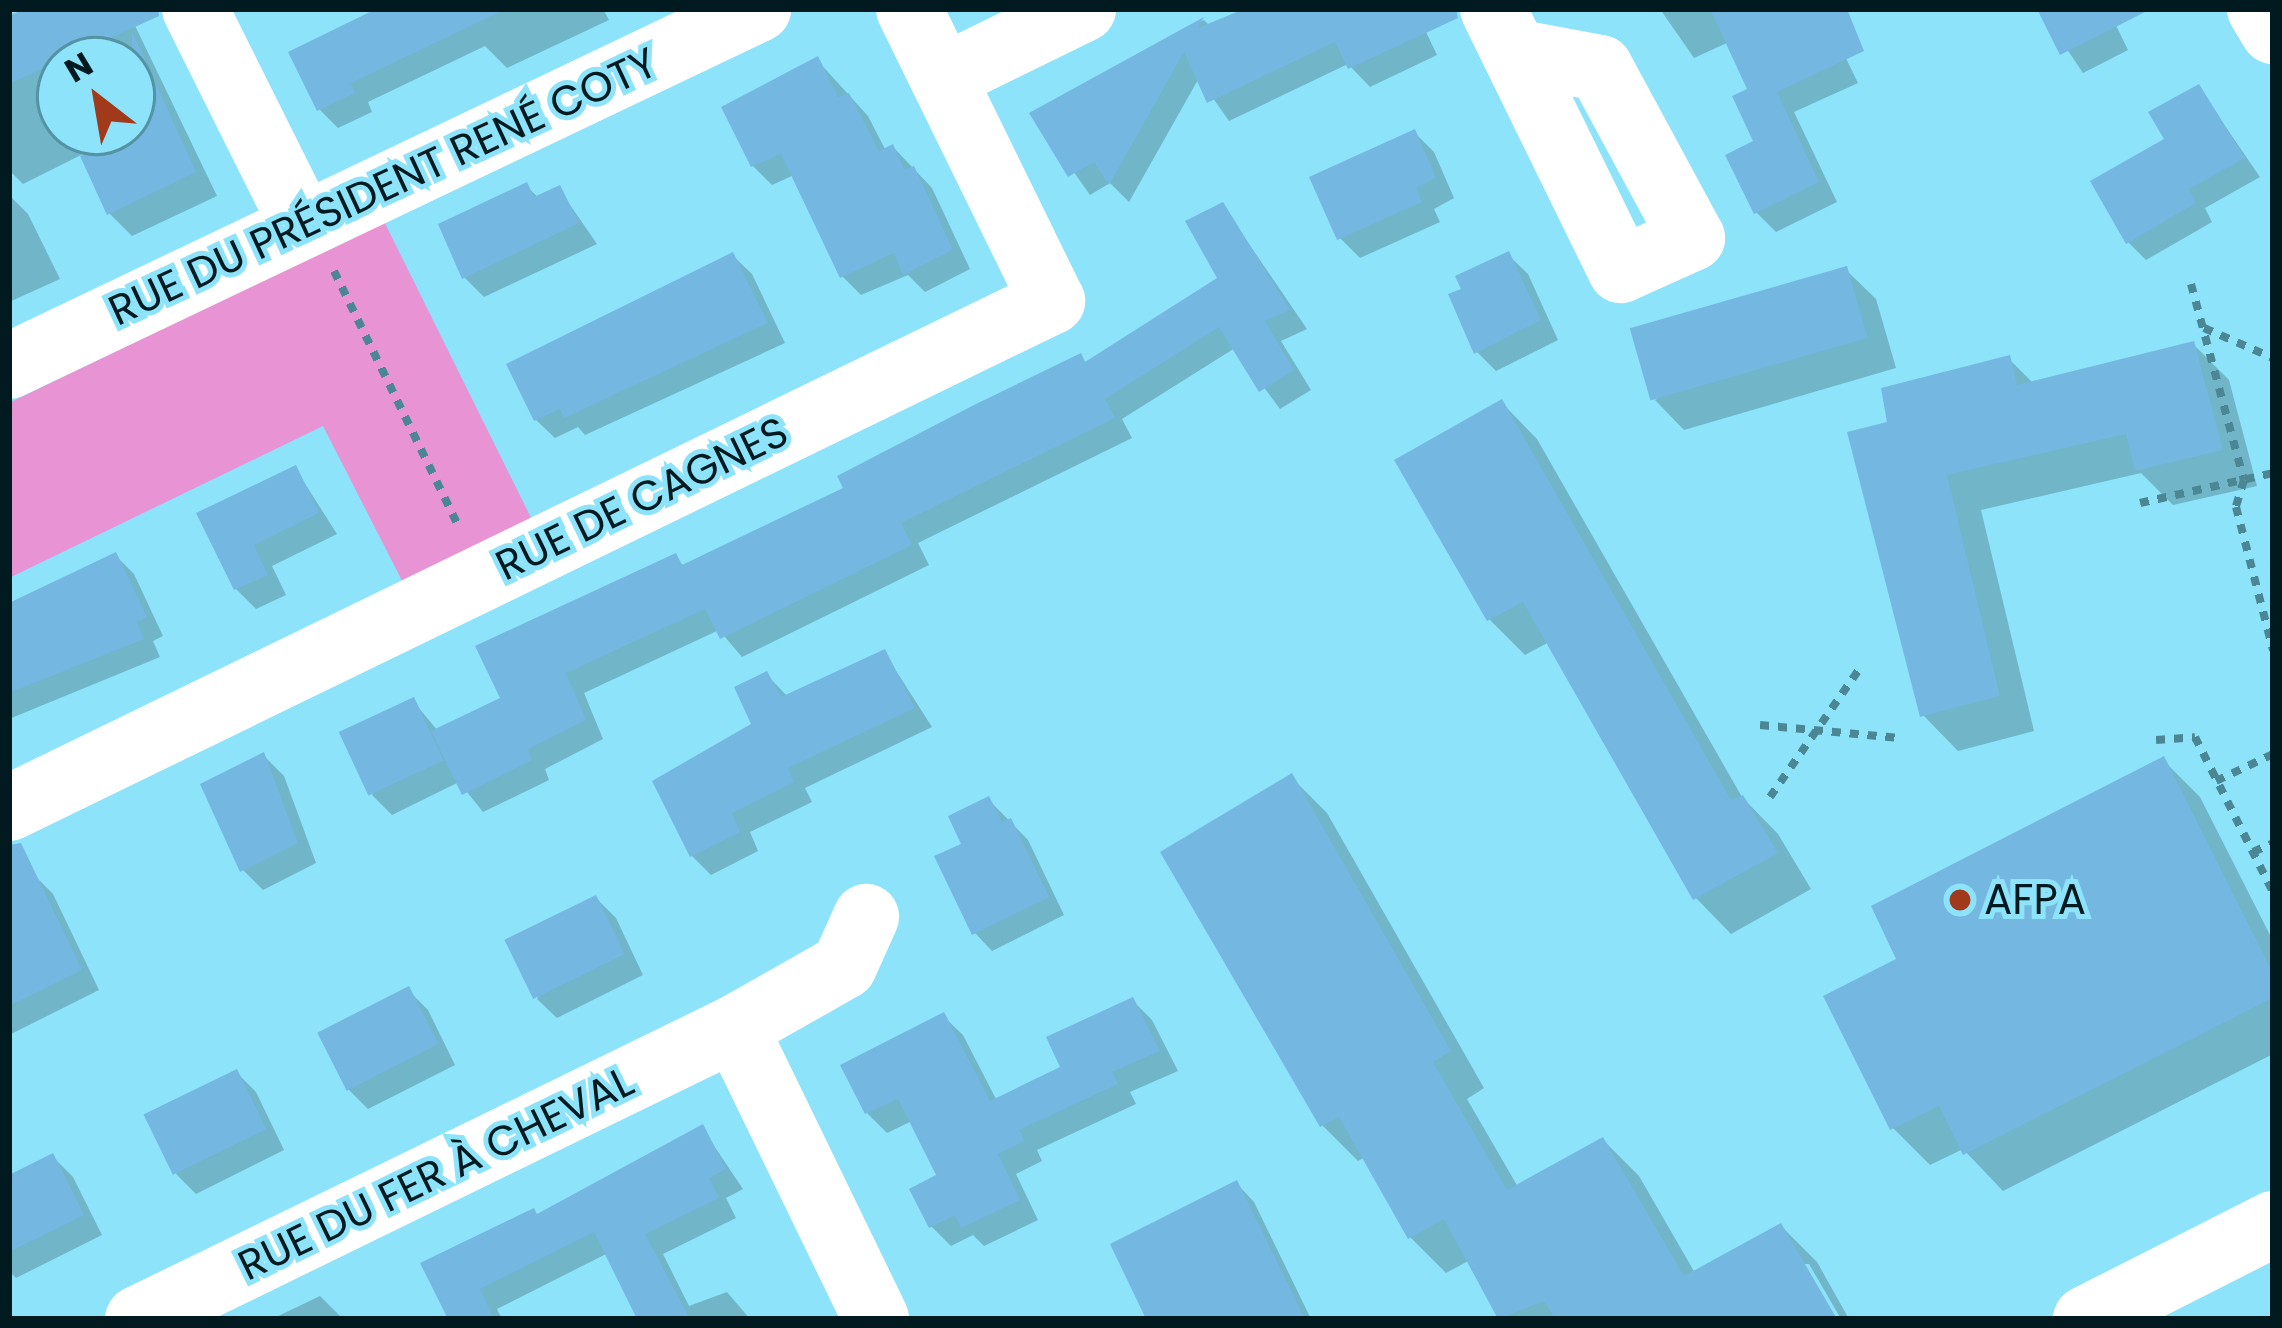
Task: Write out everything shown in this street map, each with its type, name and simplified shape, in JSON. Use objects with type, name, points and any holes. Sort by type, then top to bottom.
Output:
[{"type":"street","points":[[195,9],[316,217]]},
{"type":"street","name":"RUE DU PRÉSIDENT RENÉ COTY","points":[[9,366],[758,9]]},
{"type":"street","points":[[909,9],[944,77],[1083,9]]},
{"type":"street","points":[[2260,9],[2273,31]]},
{"type":"street","name":"RUE DE CAGNES","points":[[9,808],[1052,301],[944,77]]},
{"type":"street","name":"RUE DU FER À CHEVAL","points":[[138,1319],[735,1028],[844,967],[866,917]]},
{"type":"street","points":[[735,1028],[876,1319]]},
{"type":"street","points":[[2086,1319],[2273,1224]]},
{"type":"path","points":[[316,217],[331,265],[483,576]]},
{"type":"path","points":[[2191,284],[2244,480],[2236,507],[2273,650]]},
{"type":"path","points":[[2203,328],[2273,358]]},
{"type":"path","points":[[2140,503],[2273,473]]},
{"type":"path","points":[[1770,797],[1860,668]]},
{"type":"path","points":[[1760,725],[1899,738]]},
{"type":"path","points":[[2156,740],[2195,737],[2273,892]]},
{"type":"path","points":[[2216,781],[2273,754]]},
{"type":"path","points":[[2253,852],[2273,844]]},
{"type":"shaded area","points":[[369,191],[545,546],[416,608],[323,426],[9,578],[9,403],[254,284]]},
{"type":"building","points":[[25,9],[158,9],[159,16],[115,36],[36,36],[36,72],[9,84],[9,17]]},
{"type":"building","points":[[376,9],[506,9],[351,83],[355,93],[317,111],[288,52]]},
{"type":"building","points":[[1244,9],[1456,9],[1458,18],[1348,69],[1335,42],[1207,103],[1184,52],[1109,185],[1094,162],[1068,177],[1029,113],[1204,17],[1198,28]]},
{"type":"building","points":[[1710,9],[1847,9],[1864,51],[1777,92],[1819,182],[1754,214],[1725,155],[1753,141],[1732,96],[1747,89]]},
{"type":"building","points":[[2037,9],[2151,9],[2060,55]]},
{"type":"building","points":[[818,56],[838,97],[849,93],[879,151],[893,144],[904,169],[914,166],[953,250],[903,275],[894,253],[840,278],[781,154],[751,167],[721,107]]},
{"type":"building","points":[[156,84],[196,172],[107,215],[80,156],[156,156]]},
{"type":"building","points":[[2199,84],[2245,158],[2189,189],[2196,203],[2126,244],[2090,181],[2164,139],[2148,112]]},
{"type":"building","points":[[1415,129],[1436,178],[1416,188],[1422,202],[1337,240],[1309,177]]},
{"type":"building","points":[[527,182],[534,197],[560,185],[579,223],[462,279],[438,224]]},
{"type":"building","points":[[1223,202],[1290,310],[1265,321],[1294,370],[1259,392],[1219,327],[1105,399],[1115,418],[901,523],[912,545],[720,639],[705,609],[566,673],[586,720],[528,749],[532,760],[462,795],[431,731],[500,698],[475,646],[676,553],[682,565],[843,488],[837,476],[972,406],[1081,353],[1085,362],[1217,278],[1185,221]]},
{"type":"building","points":[[1509,251],[1541,320],[1474,354],[1448,294],[1461,289],[1455,276]]},
{"type":"building","points":[[733,252],[768,323],[564,418],[560,409],[534,421],[506,364]]},
{"type":"building","points":[[1847,266],[1868,338],[1650,400],[1630,328]]},
{"type":"building","points":[[2194,341],[2223,450],[2135,471],[2126,434],[1947,475],[2000,696],[1920,717],[1847,432],[1887,422],[1881,388],[2010,355],[2017,385]]},
{"type":"building","points":[[1502,399],[1731,800],[1743,795],[1778,853],[1693,900],[1523,602],[1487,621],[1394,460]]},
{"type":"building","points":[[296,465],[319,513],[254,545],[268,575],[234,590],[196,513]]},
{"type":"building","points":[[116,552],[147,617],[137,622],[144,639],[9,693],[9,603]]},
{"type":"building","points":[[885,649],[915,708],[788,768],[794,782],[732,813],[740,832],[690,857],[652,781],[751,724],[734,687],[767,671],[781,697]]},
{"type":"building","points":[[414,697],[444,760],[368,796],[339,732]]},
{"type":"building","points":[[264,752],[298,843],[240,872],[200,784]]},
{"type":"building","points":[[2164,756],[2273,973],[2273,998],[1963,1155],[1939,1106],[1890,1130],[1823,996],[1896,959],[1871,906]]},
{"type":"building","points":[[1292,773],[1451,1051],[1433,1062],[1507,1190],[1603,1137],[1684,1276],[1781,1223],[1837,1319],[1555,1319],[1544,1301],[1498,1319],[1444,1219],[1408,1239],[1339,1117],[1320,1127],[1160,852]]},
{"type":"building","points":[[989,796],[1002,822],[1011,818],[1049,897],[972,935],[934,856],[961,844],[948,816]]},
{"type":"building","points":[[21,843],[82,970],[9,1006],[9,845]]},
{"type":"building","points":[[596,895],[625,954],[533,999],[504,940]]},
{"type":"building","points":[[409,986],[439,1044],[347,1091],[317,1033]]},
{"type":"building","points":[[1133,997],[1160,1051],[1112,1072],[1118,1084],[1019,1130],[1025,1141],[998,1154],[1020,1200],[961,1228],[955,1215],[929,1228],[909,1189],[936,1175],[898,1099],[865,1114],[840,1065],[944,1012],[990,1101],[1060,1067],[1046,1037]]},
{"type":"building","points":[[237,1069],[266,1129],[173,1175],[144,1115]]},
{"type":"building","points":[[703,1124],[726,1169],[709,1178],[719,1198],[645,1234],[690,1319],[637,1319],[594,1232],[480,1289],[494,1319],[448,1319],[420,1263],[534,1208],[537,1214]]},
{"type":"building","points":[[53,1153],[84,1215],[9,1252],[9,1175]]},
{"type":"building","points":[[1237,1180],[1305,1319],[1146,1319],[1110,1244]]},
{"type":"place","name":"AFPA","points":[[1960,900]]}]
